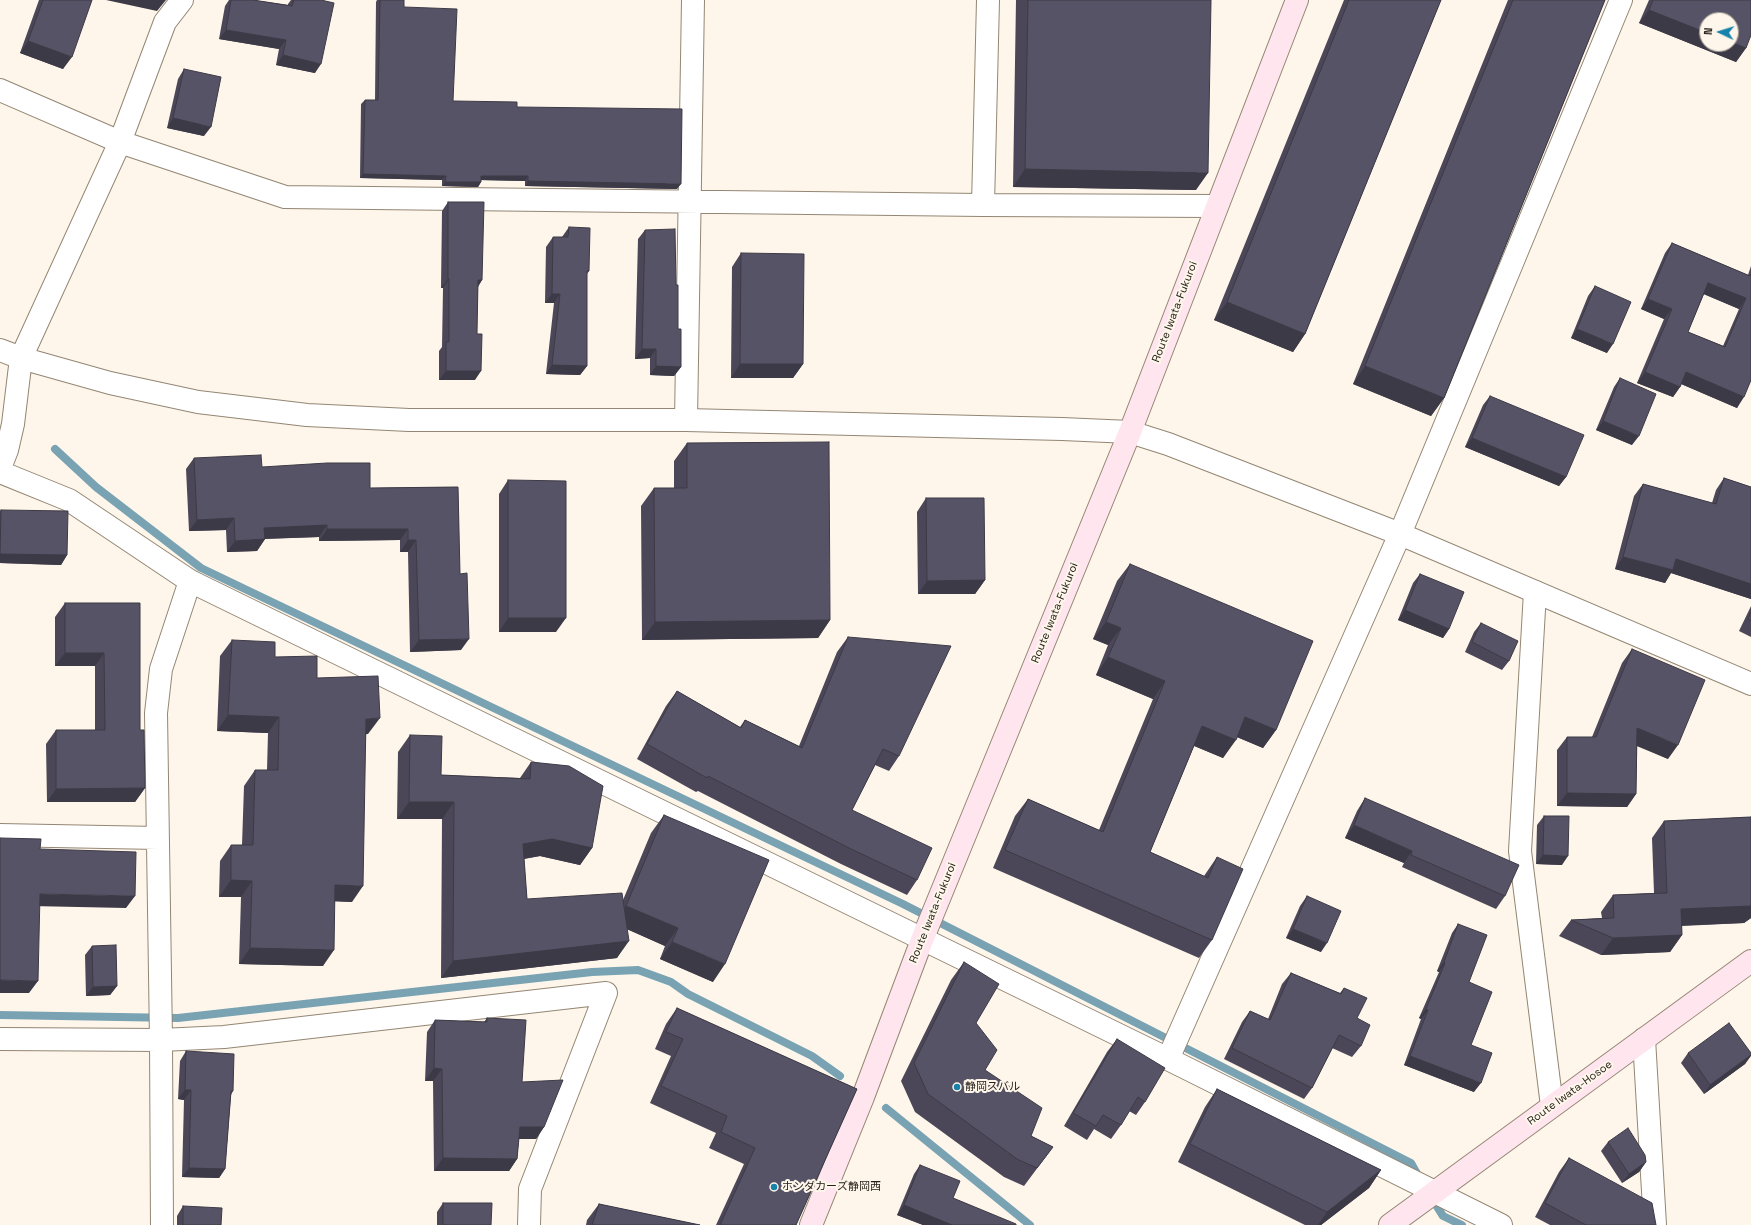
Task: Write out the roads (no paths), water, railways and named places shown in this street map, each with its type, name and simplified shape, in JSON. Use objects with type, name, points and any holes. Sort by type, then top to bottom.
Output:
[{"type":"main road","name":"Route Iwata-Fukuroi","points":[[811,1225],[863,1097],[922,940],[1130,432],[1216,206],[1297,0]]},
{"type":"main road","name":"Route Iwata-Hosoe","points":[[1390,1225],[1751,961]]},
{"type":"street","points":[[0,468],[8,450],[13,424],[21,358],[120,142],[165,22],[182,0]]},
{"type":"street","points":[[686,420],[691,201],[693,0]]},
{"type":"street","points":[[983,205],[988,0]]},
{"type":"street","points":[[1168,1058],[1400,534],[1620,0]]},
{"type":"street","points":[[0,90],[120,142],[285,197],[983,205],[1216,206]]},
{"type":"street","points":[[0,350],[21,358],[110,382],[198,402],[307,415],[409,420],[686,420],[1130,432],[1168,444],[1400,534],[1751,684]]},
{"type":"street","points":[[0,472],[69,500],[190,581],[922,940],[1168,1058],[1502,1225]]},
{"type":"street","points":[[162,1225],[156,713],[161,669],[190,581]]},
{"type":"street","points":[[1535,592],[1520,851],[1552,1106]]},
{"type":"street","points":[[0,835],[158,838]]},
{"type":"street","points":[[0,1039],[161,1040],[224,1037],[606,992],[530,1189],[529,1225]]},
{"type":"street","points":[[1644,1039],[1655,1225]]},
{"type":"waterway","points":[[55,449],[96,487],[201,568],[903,904],[1411,1163],[1420,1179]]},
{"type":"waterway","points":[[0,1015],[178,1018],[592,972],[638,970],[671,982],[688,994],[812,1056],[840,1076]]},
{"type":"waterway","points":[[886,1108],[1030,1225]]},
{"type":"waterway","points":[[1431,1197],[1443,1216],[1462,1225]]},
{"type":"place","name":"静岡スバル","points":[[957,1087]]},
{"type":"place","name":"ホンダカーズ静岡西","points":[[774,1187]]}]
